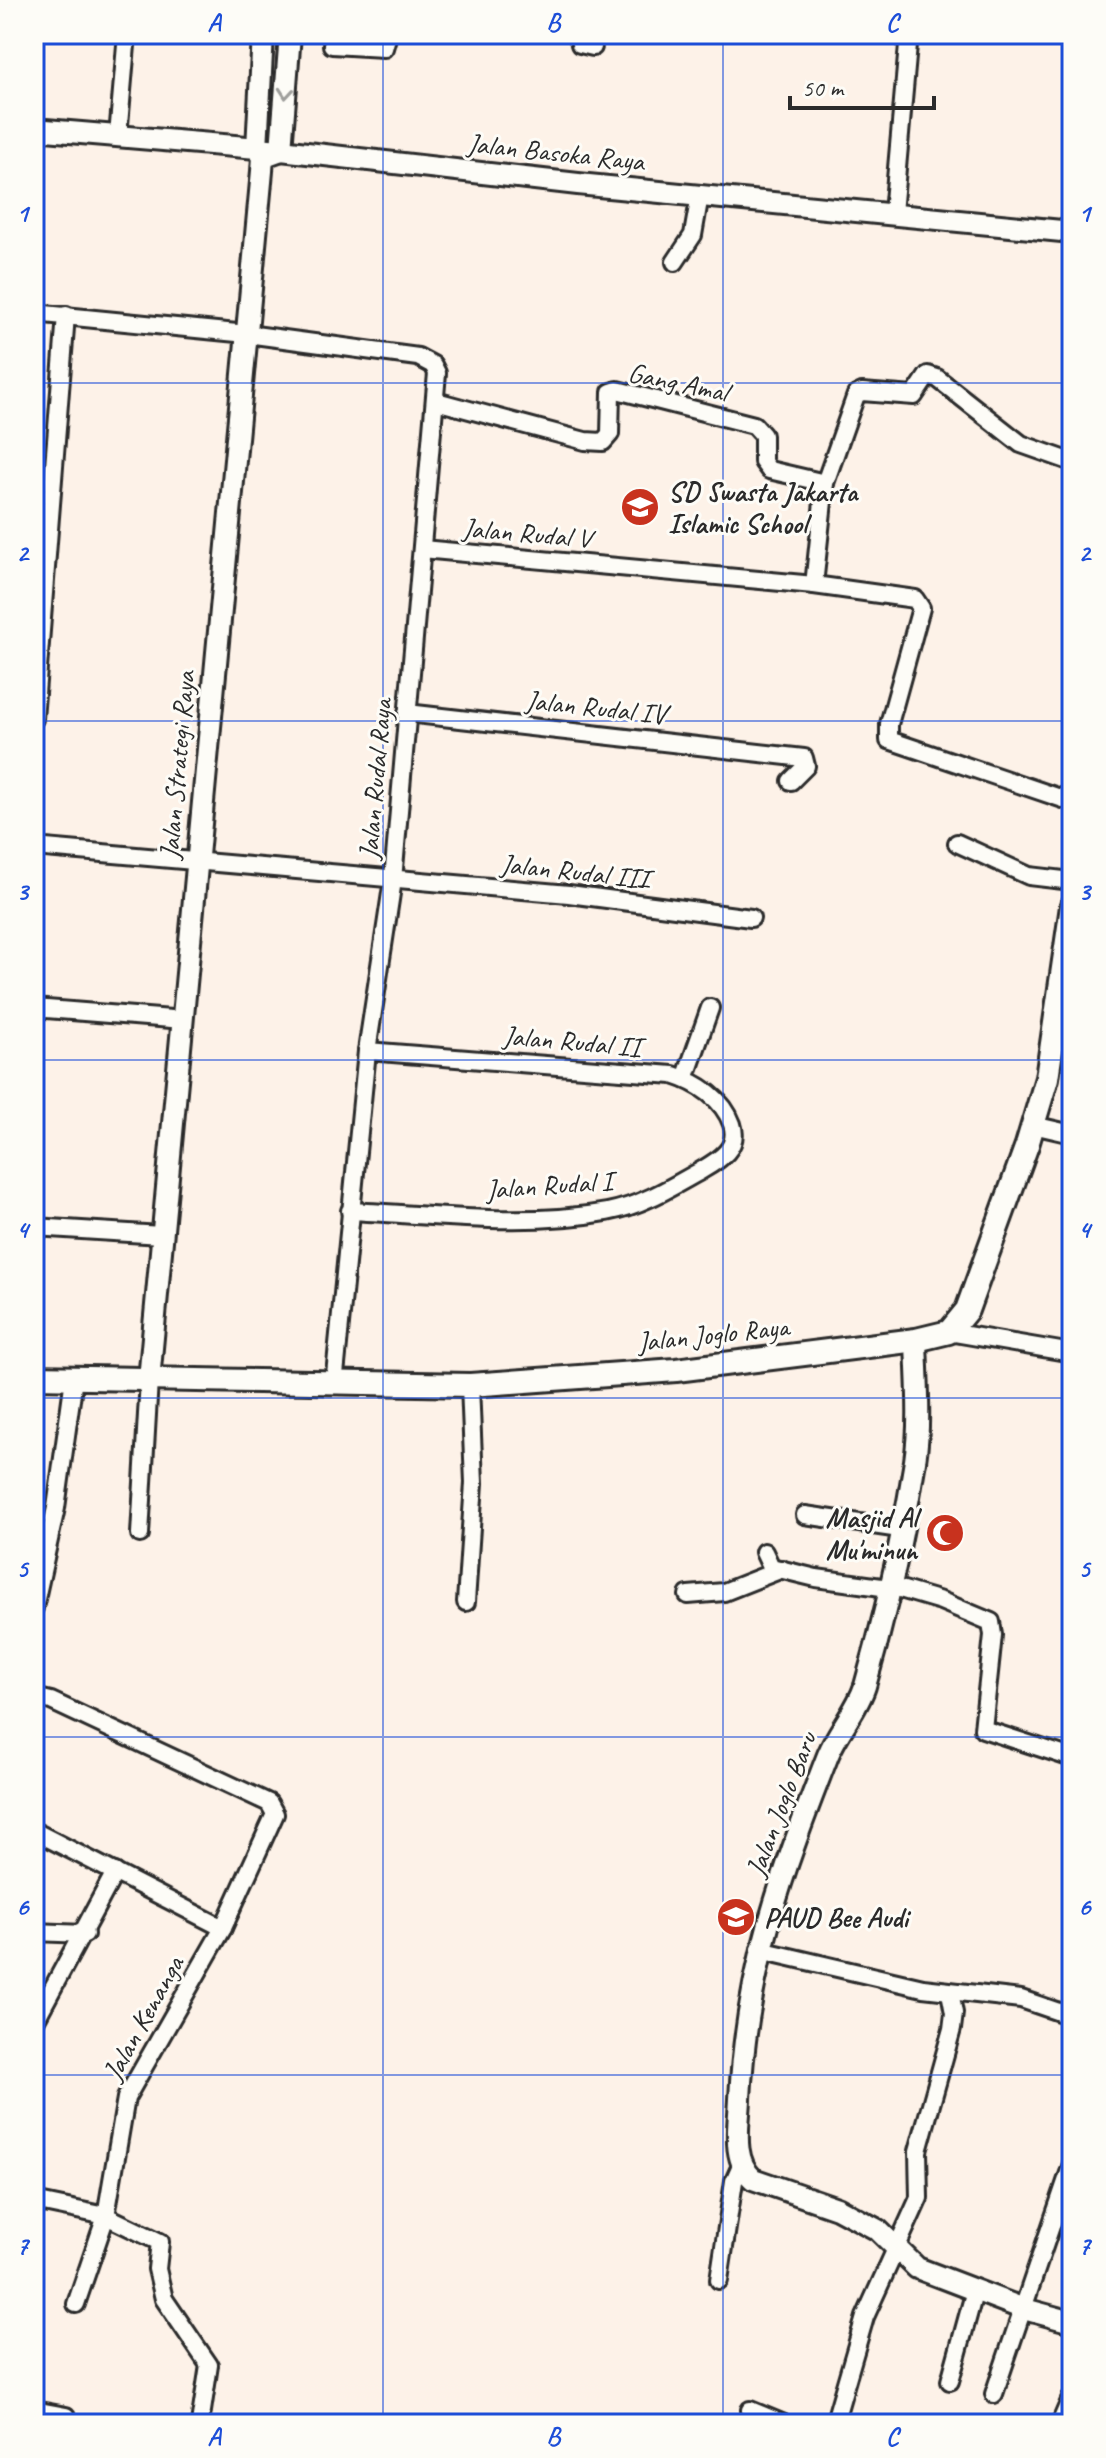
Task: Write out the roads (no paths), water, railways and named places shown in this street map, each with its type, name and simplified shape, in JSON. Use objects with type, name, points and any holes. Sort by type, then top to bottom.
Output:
[{"type":"main road","points":[[949,1332],[967,1310],[1047,1078],[1072,906]]},
{"type":"main road","name":"Jalan Joglo Raya","points":[[34,1377],[334,1385],[470,1385],[676,1370],[916,1340],[949,1332]]},
{"type":"street","points":[[118,136],[127,34]]},
{"type":"street","points":[[263,34],[265,157]]},
{"type":"street","points":[[265,157],[289,60],[290,34]]},
{"type":"street","points":[[332,45],[384,48],[388,34]]},
{"type":"street","points":[[578,34],[580,44],[593,47]]},
{"type":"street","points":[[893,213],[909,34]]},
{"type":"street","points":[[1027,34],[1069,38]]},
{"type":"street","points":[[262,59],[289,60]]},
{"type":"street","name":"Jalan Basoka Raya","points":[[34,129],[118,136],[265,157],[700,195],[1072,232]]},
{"type":"street","name":"Jalan Strategi Raya","points":[[149,1380],[180,1020],[199,863],[265,157]]},
{"type":"street","points":[[675,262],[693,235],[700,195]]},
{"type":"street","points":[[34,313],[247,334]]},
{"type":"street","points":[[34,719],[66,315]]},
{"type":"street","name":"Jalan Rudal Raya","points":[[247,334],[418,357],[435,369],[436,401],[393,880],[367,1051],[334,1385]]},
{"type":"street","points":[[814,585],[825,483],[856,395],[867,392],[914,396],[928,375],[937,378],[1021,444],[1072,462]]},
{"type":"street","name":"Gang Amal","points":[[436,401],[585,441],[603,442],[610,434],[608,399],[611,392],[617,390],[754,425],[763,435],[763,462],[769,470],[825,483]]},
{"type":"street","name":"Jalan Rudal V","points":[[422,549],[814,585],[915,599],[921,608],[889,724],[889,740],[1072,802]]},
{"type":"street","name":"Jalan Rudal IV","points":[[407,713],[780,753],[806,761],[806,766],[791,781]]},
{"type":"street","points":[[957,843],[1029,876],[1072,881]]},
{"type":"street","name":"Jalan Rudal III","points":[[34,847],[569,894],[751,918]]},
{"type":"street","points":[[34,1008],[180,1020]]},
{"type":"street","points":[[685,1079],[710,1008]]},
{"type":"street","name":"Jalan Rudal II","points":[[367,1051],[685,1079],[706,1090],[727,1111],[734,1130],[732,1144]]},
{"type":"street","points":[[1033,1125],[1072,1134]]},
{"type":"street","name":"Jalan Rudal I","points":[[350,1211],[529,1218],[609,1212],[661,1193],[724,1157],[732,1144]]},
{"type":"street","points":[[34,1227],[161,1235]]},
{"type":"street","points":[[949,1332],[1072,1353]]},
{"type":"street","name":"Jalan Joglo Baru","points":[[742,2163],[738,2148],[743,2033],[760,1950],[784,1869],[831,1749],[859,1704],[889,1587],[916,1446],[916,1340]]},
{"type":"street","points":[[34,1608],[56,1508],[74,1378]]},
{"type":"street","points":[[140,1534],[149,1380]]},
{"type":"street","points":[[466,1602],[474,1483],[470,1385]]},
{"type":"street","points":[[805,1515],[900,1529]]},
{"type":"street","points":[[764,1552],[771,1567],[889,1587],[941,1601],[991,1622],[993,1635],[983,1729],[1072,1758]]},
{"type":"street","points":[[688,1595],[724,1592],[782,1569]]},
{"type":"street","name":"Jalan Kenanga","points":[[34,1697],[51,1701],[269,1803],[275,1814],[223,1928],[126,2098],[106,2216],[76,2304]]},
{"type":"street","points":[[34,1831],[223,1928]]},
{"type":"street","points":[[34,2023],[85,1934],[115,1872]]},
{"type":"street","points":[[34,1932],[85,1934]]},
{"type":"street","points":[[760,1950],[950,1992],[1021,1999],[1059,2012],[1072,2011]]},
{"type":"street","points":[[834,2424],[865,2317],[919,2198],[918,2151],[952,2029],[954,2013],[950,1992]]},
{"type":"street","points":[[742,2163],[753,2179],[837,2208],[878,2230],[917,2268],[1024,2309],[1072,2322]]},
{"type":"street","points":[[719,2280],[734,2181],[742,2163]]},
{"type":"street","points":[[994,2394],[1072,2164]]},
{"type":"street","points":[[34,2201],[106,2216],[162,2246],[157,2269],[164,2299],[176,2321],[209,2365],[200,2424]]},
{"type":"street","points":[[950,2381],[975,2290]]},
{"type":"street","points":[[1060,2424],[1072,2396]]},
{"type":"street","points":[[34,2410],[63,2414],[69,2418],[69,2424]]},
{"type":"street","points":[[750,2410],[784,2424]]},
{"type":"place","name":"SD Swasta Jakarta Islamic School","points":[[640,507]]},
{"type":"place","name":"Masjid Al Mu'minun","points":[[945,1533]]},
{"type":"place","name":"PAUD Bee Audi","points":[[736,1917]]}]
